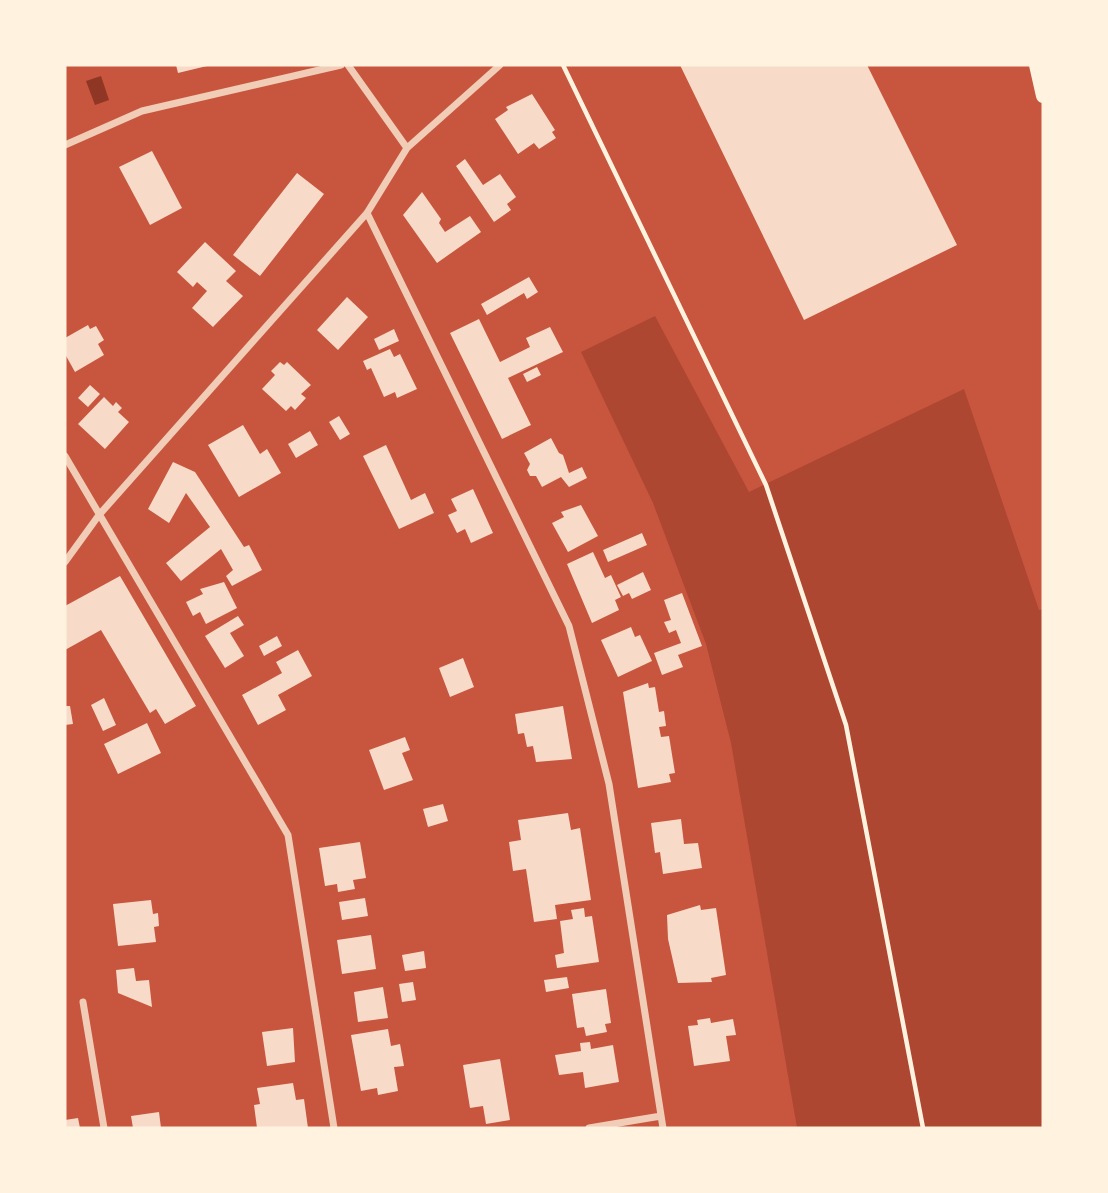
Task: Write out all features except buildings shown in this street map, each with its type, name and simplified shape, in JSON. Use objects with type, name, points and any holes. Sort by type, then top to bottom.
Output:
[{"type":"main road","points":[[1036,65],[1043,96]]},
{"type":"street","points":[[65,145],[142,111],[341,65]]},
{"type":"street","points":[[348,65],[407,148]]},
{"type":"street","points":[[65,562],[99,515],[367,213],[407,148],[500,65]]},
{"type":"street","points":[[367,213],[569,626],[609,784],[663,1128]]},
{"type":"street","points":[[65,456],[288,835],[334,1128]]},
{"type":"street","points":[[83,1002],[104,1128]]},
{"type":"street","points":[[589,1128],[661,1116]]},
{"type":"path","points":[[563,65],[766,485],[846,725],[923,1128]]},
{"type":"shaded area","points":[[101,76],[109,100],[95,105],[86,81]]},
{"type":"shaded area","points":[[655,316],[749,492],[964,389],[1039,610],[1043,609],[1043,1128],[797,1128],[731,743],[706,644],[653,503],[581,352]]}]
